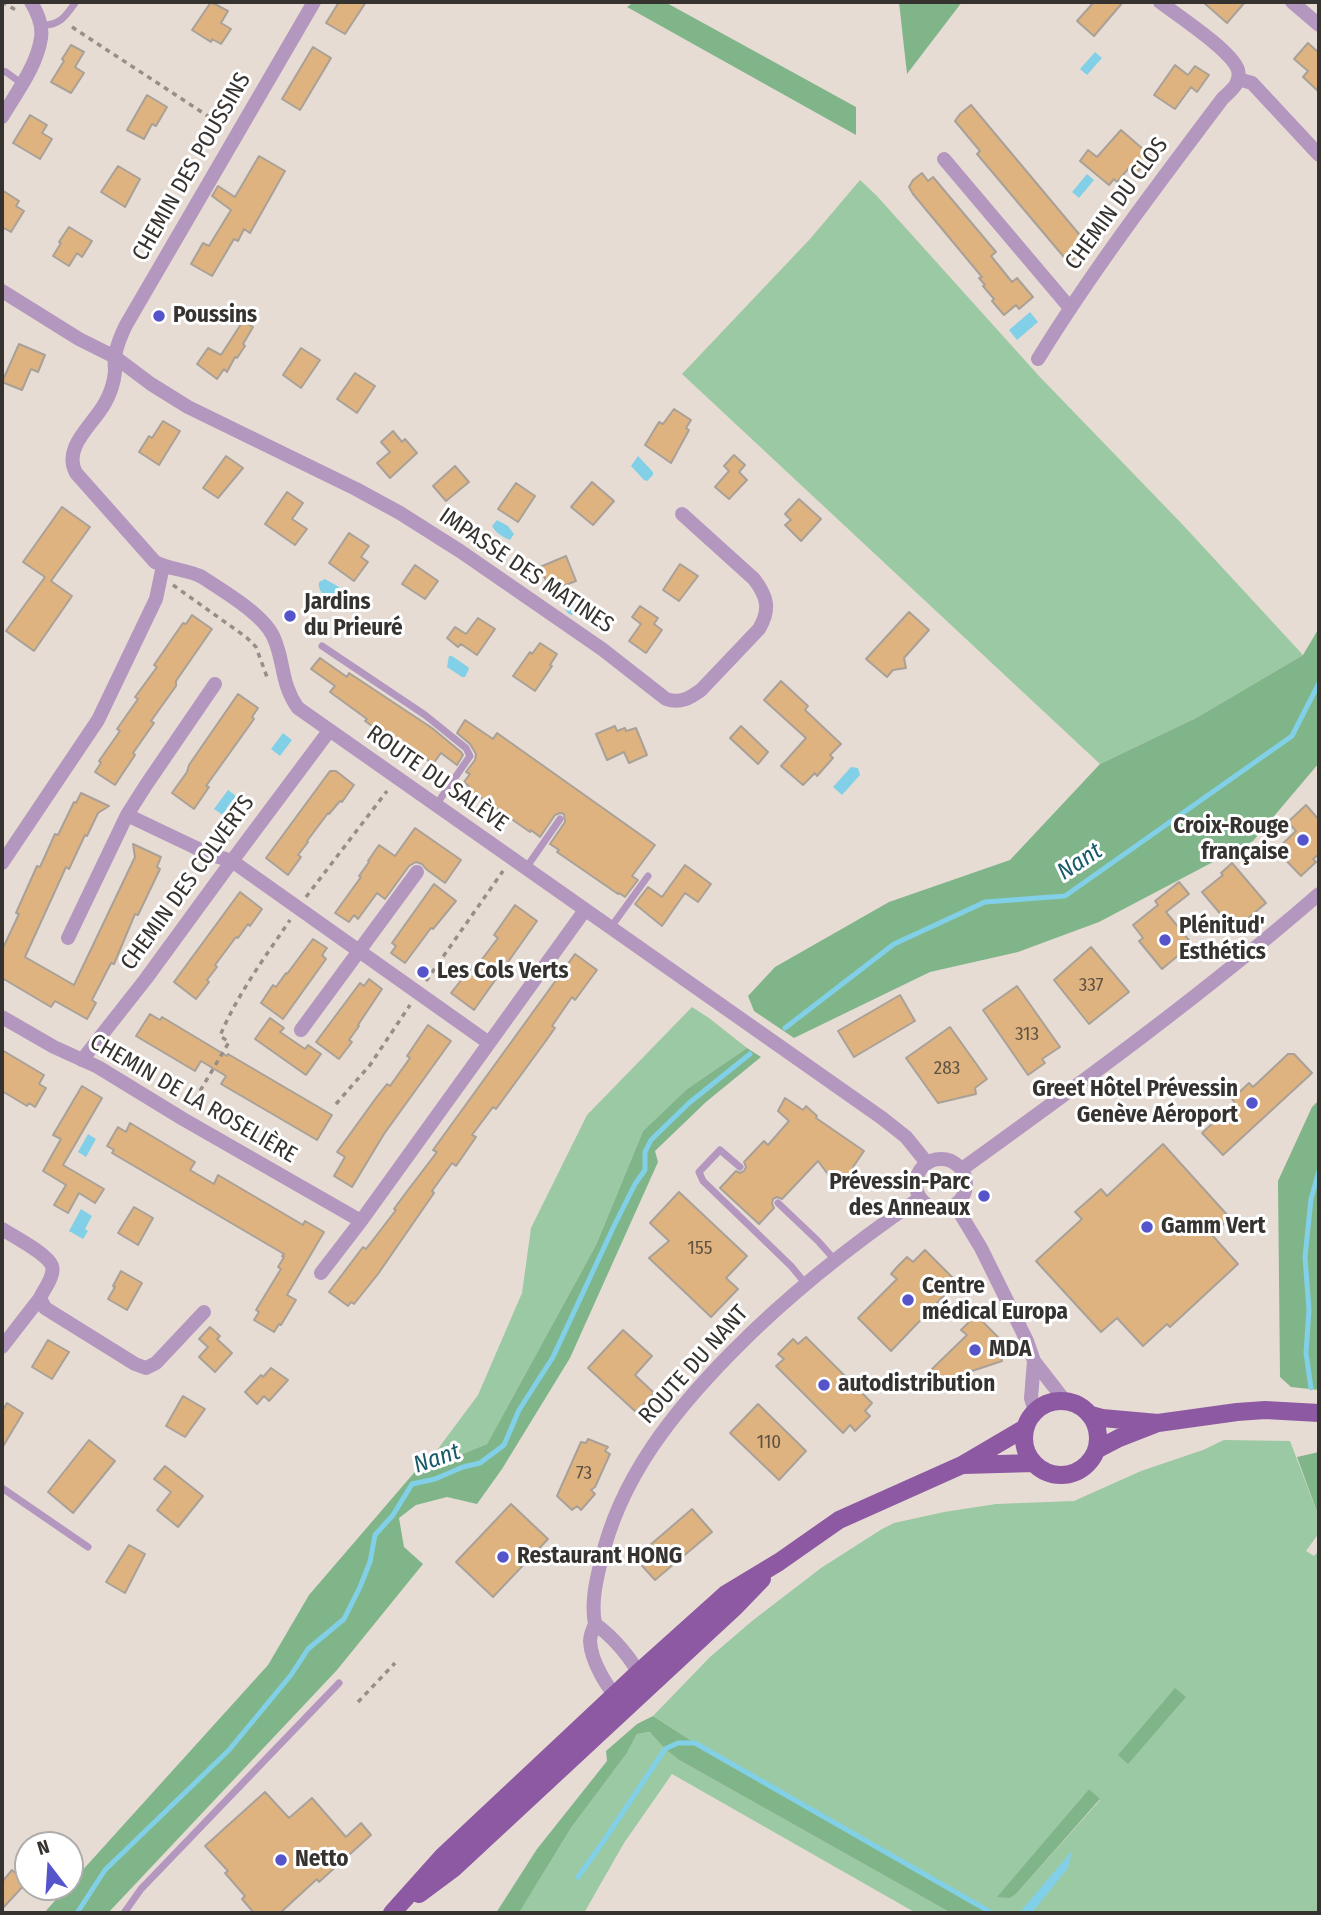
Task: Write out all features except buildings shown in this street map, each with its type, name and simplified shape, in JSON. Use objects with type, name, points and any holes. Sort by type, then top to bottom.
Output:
[{"type":"main road","points":[[1091,1415],[1098,1432],[1096,1450],[1086,1465],[1069,1474],[1050,1473],[1034,1463],[1025,1447],[1025,1428],[1035,1412],[1051,1402],[1077,1404],[1091,1415],[1102,1418],[1158,1423],[1265,1410],[1319,1413]]},
{"type":"main road","points":[[1096,1450],[1158,1423]]},
{"type":"main road","points":[[393,1913],[454,1868],[621,1702],[638,1673],[726,1594],[779,1562],[839,1520],[962,1465],[1025,1428]]},
{"type":"main road","points":[[962,1465],[1034,1463]]},
{"type":"main road","points":[[621,1702],[645,1692],[779,1562]]},
{"type":"street","points":[[2,117],[34,61],[41,37],[36,11],[31,2]]},
{"type":"street","name":"CHEMIN DES POUSSINS","points":[[115,357],[126,325],[314,2]]},
{"type":"street","points":[[1160,2],[1223,50],[1233,61],[1238,71],[1238,79],[1252,83],[1319,155]]},
{"type":"street","points":[[1292,2],[1319,25]]},
{"type":"street","name":"CHEMIN DU CLOS","points":[[1038,359],[1070,307],[1191,140],[1223,98],[1235,88],[1238,79]]},
{"type":"street","points":[[944,159],[1070,307]]},
{"type":"street","points":[[2,291],[79,339],[115,357]]},
{"type":"street","name":"IMPASSE DES MATINES","points":[[115,357],[188,407],[400,513],[460,551],[602,649],[666,699],[673,701],[693,696],[759,629],[766,618],[763,591],[754,579],[682,514]]},
{"type":"street","name":"ROUTE DU SALÈVE","points":[[115,357],[115,376],[111,388],[104,404],[76,444],[71,455],[72,466],[155,562],[192,571],[267,624],[274,636],[290,696],[298,708],[882,1118],[906,1137],[927,1163]]},
{"type":"street","points":[[2,863],[98,720],[156,599],[163,566]]},
{"type":"street","points":[[68,938],[127,815],[215,684]]},
{"type":"street","name":"CHEMIN DES COLVERTS","points":[[82,1060],[145,980],[329,731]]},
{"type":"street","points":[[127,815],[209,854],[232,861],[489,1043]]},
{"type":"street","points":[[302,1030],[417,872]]},
{"type":"street","points":[[962,1169],[1170,1017],[1319,894]]},
{"type":"street","points":[[321,1273],[585,910]]},
{"type":"street","name":"CHEMIN DE LA ROSELIÈRE","points":[[2,1017],[54,1047],[98,1066],[361,1221]]},
{"type":"street","points":[[943,1158],[953,1161],[962,1169],[966,1188],[955,1205],[945,1209],[933,1208],[920,1198],[916,1188],[917,1176],[927,1163],[943,1158]]},
{"type":"street","name":"ROUTE DU NANT","points":[[621,1702],[599,1669],[590,1638],[604,1549],[620,1501],[646,1455],[681,1407],[751,1333],[834,1259],[920,1198]]},
{"type":"street","points":[[955,1205],[981,1248],[1027,1341],[1034,1361],[1065,1401]]},
{"type":"street","points":[[2,1228],[44,1256],[52,1266],[52,1275],[40,1298],[2,1347]]},
{"type":"street","points":[[40,1298],[45,1308],[135,1364],[146,1368],[156,1363],[204,1312]]},
{"type":"street","points":[[1034,1361],[1031,1398],[1035,1412]]},
{"type":"street","points":[[594,1624],[614,1641],[638,1673],[645,1692]]},
{"type":"lane","points":[[40,25],[51,25],[63,20],[75,3]]},
{"type":"lane","points":[[2,71],[21,83]]},
{"type":"lane","points":[[322,646],[425,715],[466,748],[470,756],[436,806]]},
{"type":"lane","points":[[526,869],[560,819]]},
{"type":"lane","points":[[611,928],[648,876]]},
{"type":"lane","points":[[740,1167],[720,1150],[699,1172],[703,1181],[791,1266],[805,1283]]},
{"type":"lane","points":[[778,1203],[834,1259]]},
{"type":"lane","points":[[2,1488],[88,1547]]},
{"type":"lane","points":[[124,1913],[141,1889],[339,1683]]},
{"type":"path","points":[[63,20],[237,135]]},
{"type":"path","points":[[184,1119],[229,1042]]},
{"type":"path","points":[[358,1702],[395,1663]]},
{"type":"green space","points":[[634,2],[665,2],[856,107],[856,135],[627,7]]},
{"type":"green space","points":[[899,2],[962,2],[907,74]]},
{"type":"green space","points":[[860,180],[1039,376],[1183,525],[1303,655],[1196,718],[1100,764],[682,374],[810,239]]},
{"type":"green space","points":[[1319,628],[1319,763],[1253,841],[1099,922],[1018,952],[930,972],[794,1038],[754,1011],[748,996],[775,967],[889,902],[1010,860],[1100,764],[1196,718],[1303,655]]},
{"type":"green space","points":[[692,1007],[747,1048],[687,1089],[643,1131],[596,1245],[487,1444],[426,1465],[478,1395],[522,1293],[531,1228],[587,1115]]},
{"type":"green space","points":[[747,1048],[761,1057],[706,1102],[655,1151],[658,1162],[570,1358],[502,1469],[477,1504],[447,1497],[416,1505],[399,1518],[404,1547],[423,1564],[337,1670],[108,1913],[44,1913],[55,1901],[84,1901],[84,1869],[268,1665],[309,1595],[419,1467],[487,1444],[596,1245],[643,1131],[687,1089]]},
{"type":"green space","points":[[1319,1100],[1319,1390],[1291,1387],[1280,1377],[1278,1181],[1312,1107]]},
{"type":"green space","points":[[1224,1440],[1290,1441],[1319,1517],[1319,1533],[1306,1551],[1314,1556],[1319,1550],[1319,1913],[992,1913],[695,1743],[653,1716],[710,1657],[752,1621],[821,1568],[894,1523],[996,1504],[1074,1501],[1141,1471]],"holes":[[[1089,1789],[1100,1800],[1017,1893],[998,1897]]]},
{"type":"green space","points":[[1319,1452],[1319,1517],[1297,1457]]},
{"type":"green space","points":[[1175,1688],[1186,1697],[1128,1764],[1118,1755]]},
{"type":"green space","points":[[653,1716],[695,1743],[992,1913],[951,1913],[679,1760],[650,1732],[637,1734],[627,1753],[571,1828],[519,1913],[496,1913],[537,1849],[607,1761],[606,1751],[637,1724]]},
{"type":"green space","points":[[651,1732],[665,1749],[679,1760],[951,1913],[916,1913],[672,1774],[624,1843],[584,1913],[519,1913],[571,1828],[627,1753],[637,1734]]},
{"type":"green space","points":[[1089,1789],[1100,1799],[1017,1893],[1010,1898],[997,1897]]},
{"type":"water","points":[[1095,52],[1102,58],[1087,75],[1080,69]]},
{"type":"water","points":[[1087,174],[1094,180],[1079,198],[1072,192]]},
{"type":"water","points":[[1030,312],[1038,322],[1017,340],[1009,330]]},
{"type":"water","points":[[638,456],[653,472],[647,481],[631,466]]},
{"type":"water","points":[[497,520],[508,526],[514,534],[510,540],[492,526]]},
{"type":"water","points":[[325,579],[339,587],[342,593],[339,599],[331,599],[322,593],[319,582]]},
{"type":"water","points":[[568,590],[573,593],[578,607],[577,613],[571,615],[563,602],[563,593]]},
{"type":"water","points":[[449,656],[468,667],[465,677],[447,667]]},
{"type":"water","points":[[283,733],[292,740],[280,756],[271,749]]},
{"type":"water","points":[[851,767],[858,768],[860,775],[842,795],[833,787]]},
{"type":"water","points":[[228,790],[236,796],[223,815],[214,809]]},
{"type":"water","points":[[88,1134],[96,1139],[86,1157],[78,1152]]},
{"type":"water","points":[[81,1209],[92,1216],[83,1239],[69,1231]]},
{"type":"water","points":[[1072,1851],[1068,1868],[1032,1913],[1019,1913]]},
{"type":"waterway","name":"Nant","points":[[785,1028],[894,944],[985,902],[1065,896],[1292,736],[1319,683]]},
{"type":"waterway","name":"Nant","points":[[77,1913],[105,1870],[229,1750],[291,1675],[308,1649],[344,1619],[370,1562],[375,1535],[393,1515],[412,1484],[480,1463],[504,1445],[519,1410],[553,1357],[614,1226],[645,1170],[645,1152],[651,1140],[689,1103],[750,1054]]},
{"type":"waterway","name":"Nant","points":[[1311,1388],[1306,1353],[1309,1310],[1305,1257],[1311,1199],[1319,1171]]},
{"type":"waterway","points":[[578,1877],[665,1749],[678,1743],[695,1743],[992,1913]]},
{"type":"place","name":"Poussins","points":[[159,316]]},
{"type":"place","name":"Jardins du Prieuré","points":[[290,616]]},
{"type":"place","name":"Croix-Rouge française","points":[[1303,840]]},
{"type":"place","name":"Plénitud' Esthétics","points":[[1165,940]]},
{"type":"place","name":"Les Cols Verts","points":[[423,972]]},
{"type":"place","name":"Greet Hôtel Prévessin Genève Aéroport","points":[[1252,1103]]},
{"type":"place","name":"Prévessin-Parc des Anneaux","points":[[984,1196]]},
{"type":"place","name":"Gamm Vert","points":[[1147,1227]]},
{"type":"place","name":"Centre médical Europa","points":[[908,1300]]},
{"type":"place","name":"MDA","points":[[975,1350]]},
{"type":"place","name":"autodistribution","points":[[824,1385]]},
{"type":"place","name":"Restaurant HONG","points":[[503,1557]]},
{"type":"place","name":"Netto","points":[[281,1860]]}]
